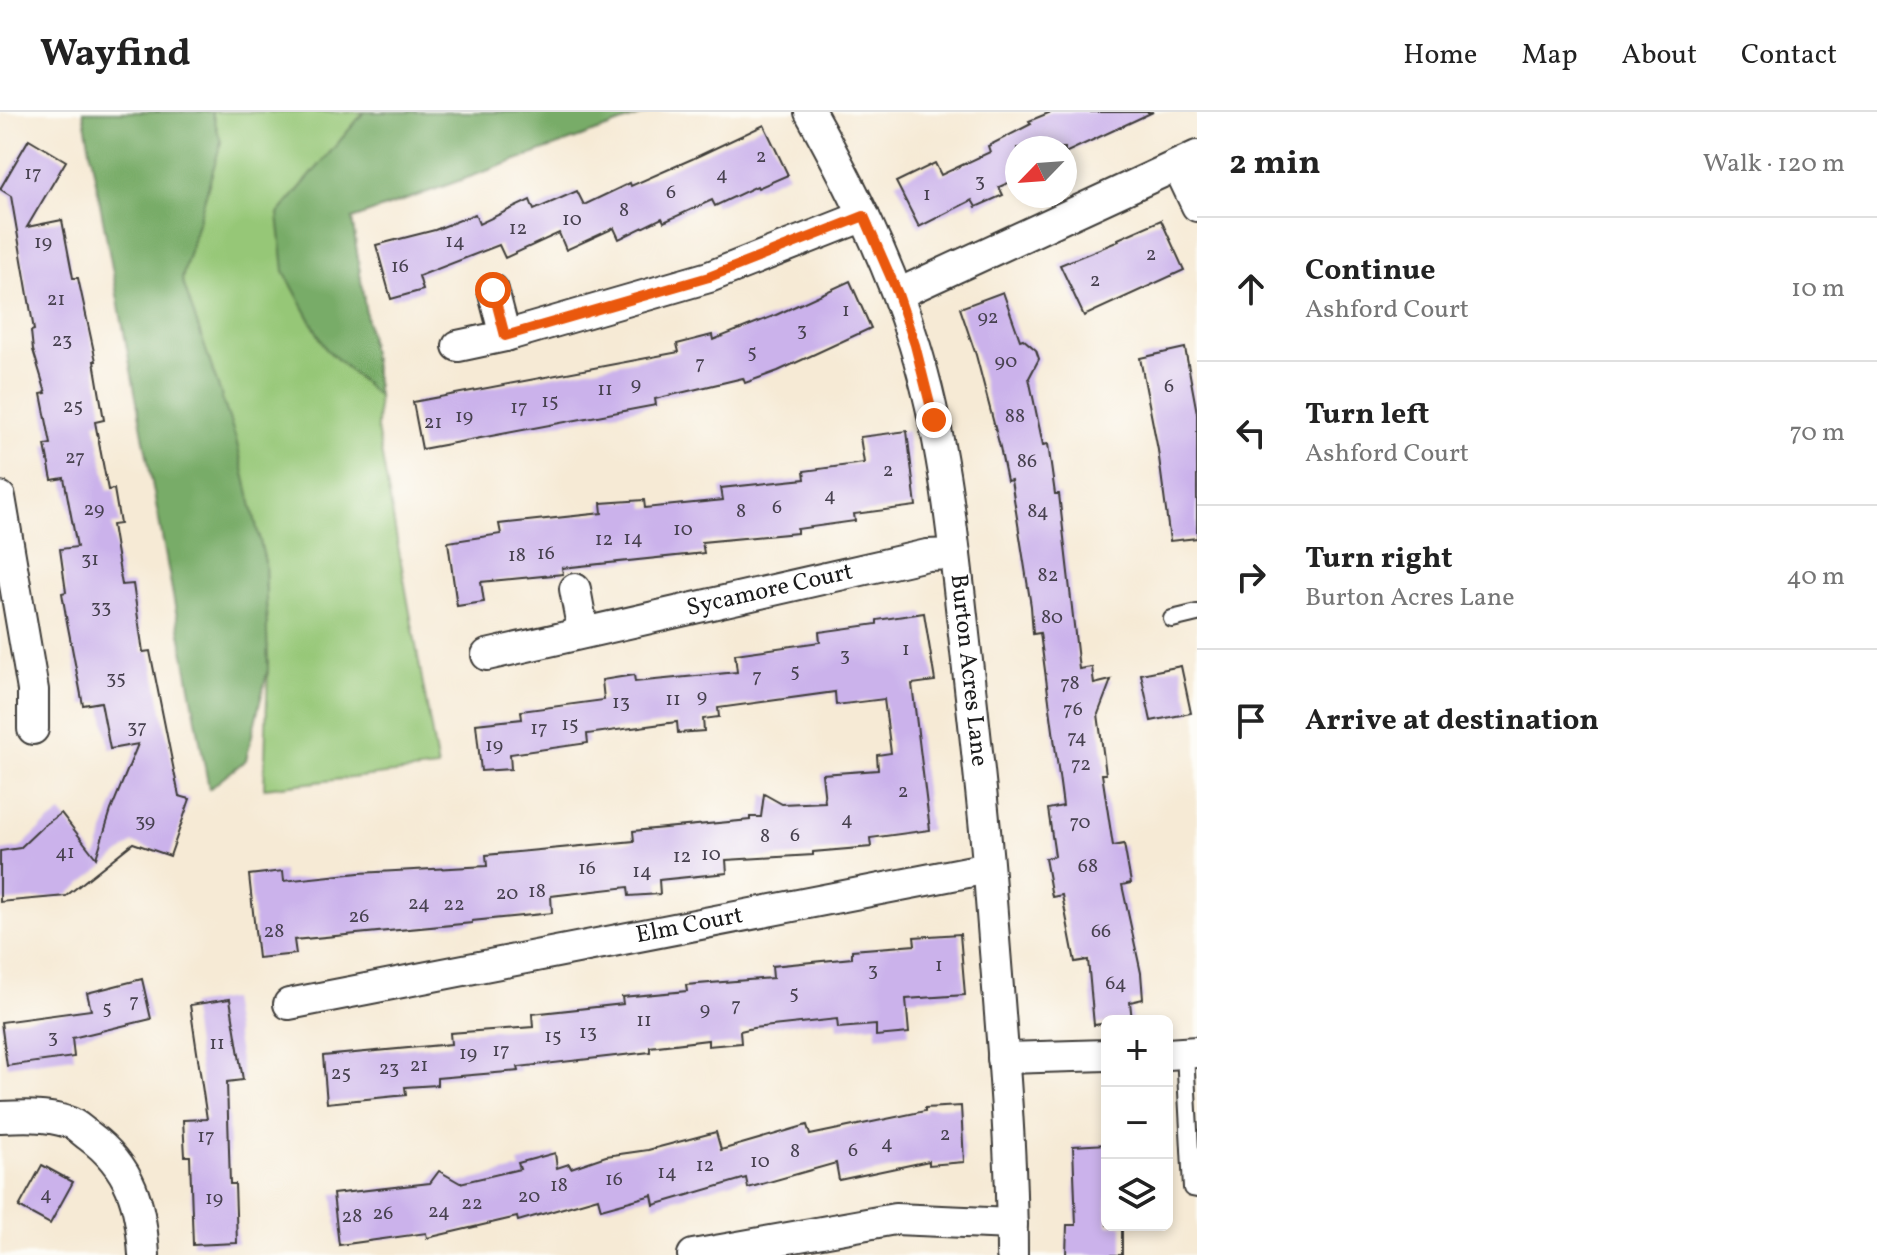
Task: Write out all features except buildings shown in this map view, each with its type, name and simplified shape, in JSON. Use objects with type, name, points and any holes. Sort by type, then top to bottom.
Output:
[{"type":"street","name":"Burton Acres Lane","points":[[810,112],[864,216],[898,294],[934,420],[955,554],[988,868],[1003,1058],[1012,1255]]},
{"type":"street","points":[[898,294],[1187,161],[1197,206]]},
{"type":"street","points":[[458,346],[505,336],[709,277],[864,216]]},
{"type":"street","points":[[493,290],[505,336]]},
{"type":"street","points":[[0,497],[33,690],[33,729]]},
{"type":"street","name":"Sycamore Court","points":[[487,655],[927,555],[955,554]]},
{"type":"street","points":[[575,589],[583,632]]},
{"type":"street","name":"Elm Court","points":[[289,1004],[390,972],[988,868]]},
{"type":"street","points":[[1003,1058],[1101,1055]]},
{"type":"street","points":[[0,1117],[30,1115],[71,1122],[109,1151],[131,1185],[142,1230],[144,1255]]},
{"type":"street","points":[[693,1255],[895,1219],[1012,1224]]},
{"type":"lane","points":[[1172,619],[1197,613]]},
{"type":"lane","points":[[1183,1053],[1192,1188],[1197,1189]]},
{"type":"green space","points":[[83,112],[651,112],[352,219],[378,396],[377,429],[438,768],[264,788],[268,669],[265,562],[255,525]]},
{"type":"green space","points":[[83,112],[212,112],[221,142],[182,279],[236,439],[265,562],[268,669],[246,760],[209,789]]},
{"type":"green space","points":[[364,112],[651,112],[352,219],[378,396],[326,349],[284,271],[278,214]]},
{"type":"route","points":[[493,290],[505,336],[709,277],[864,216],[898,294],[934,420]]}]
